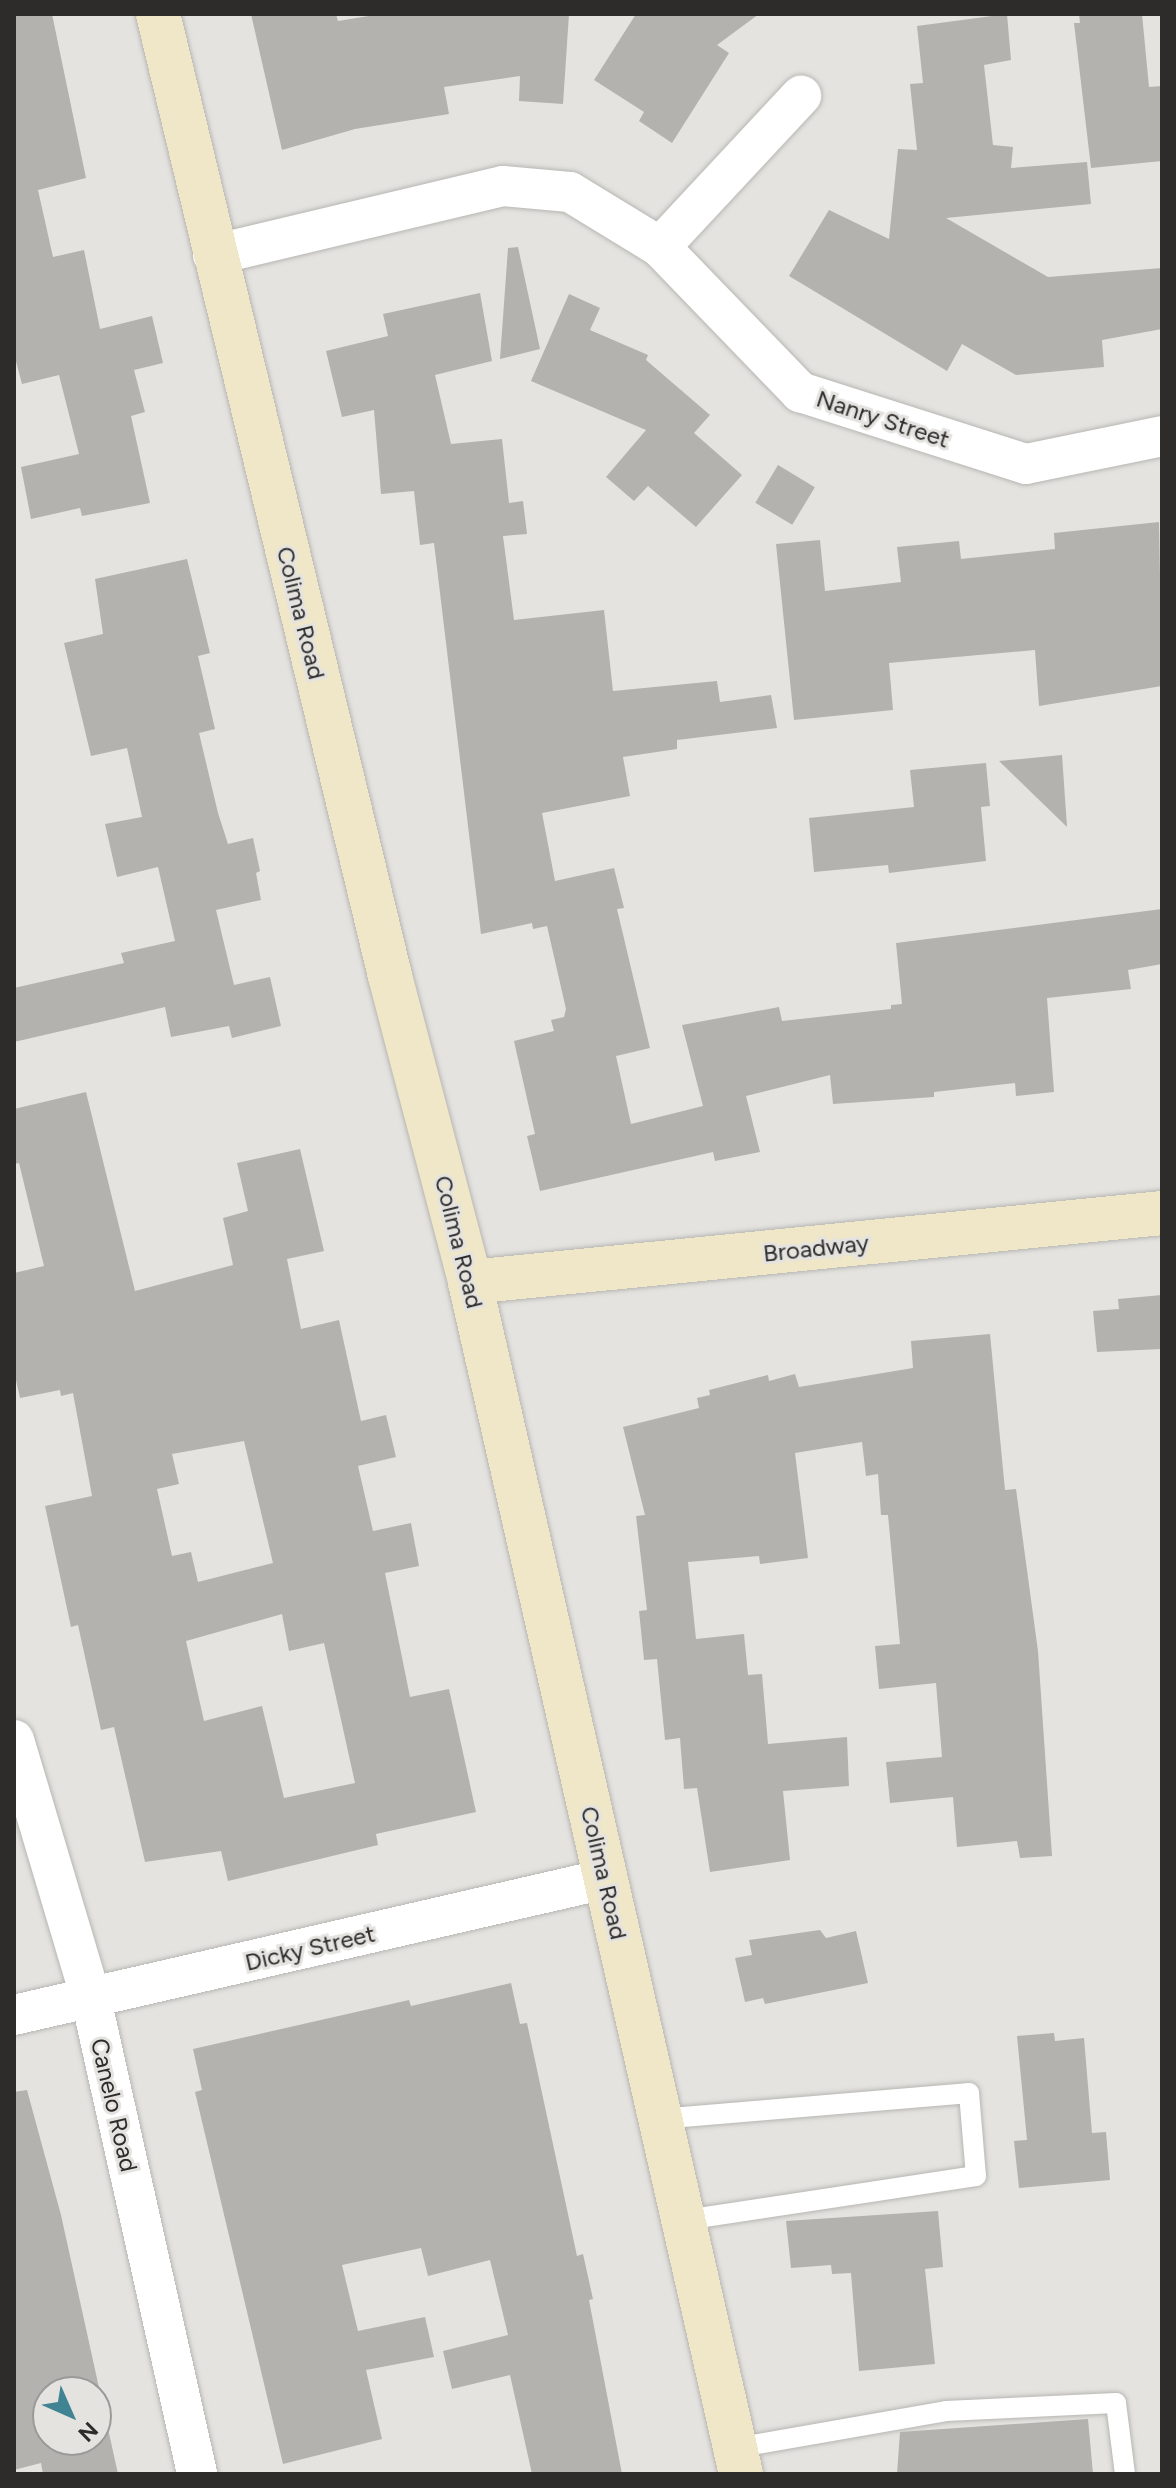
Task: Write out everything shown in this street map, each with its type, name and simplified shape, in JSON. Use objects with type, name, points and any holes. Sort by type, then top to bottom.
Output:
[{"type":"main road","name":"Colima Road","points":[[158,14],[213,255],[470,1282],[738,2461]]},
{"type":"main road","name":"Broadway","points":[[470,1282],[1162,1213]]},
{"type":"street","points":[[660,247],[801,96]]},
{"type":"street","name":"Nanry Street","points":[[213,255],[503,186],[570,192],[660,247],[800,392],[1026,464],[1162,436]]},
{"type":"street","name":"Canelo Road","points":[[14,1740],[91,1999],[197,2474]]},
{"type":"street","name":"Dicky Street","points":[[14,2015],[605,1879]]},
{"type":"lane","points":[[660,2119],[969,2093],[976,2176],[684,2220]]},
{"type":"lane","points":[[738,2461],[946,2411],[1116,2403],[1125,2474]]},
{"type":"building","points":[[14,14],[52,14],[86,178],[38,190],[53,257],[84,250],[100,329],[152,316],[163,363],[134,370],[145,412],[131,416],[150,503],[82,516],[80,508],[31,519],[21,467],[79,454],[59,375],[22,384],[14,354]]},
{"type":"building","points":[[251,14],[336,14],[338,21],[381,14],[569,14],[563,104],[519,101],[520,76],[444,87],[449,114],[355,129],[282,150]]},
{"type":"building","points":[[636,14],[759,14],[717,45],[729,53],[672,143],[639,121],[644,112],[594,80]]},
{"type":"building","points":[[1007,14],[1011,60],[984,65],[993,145],[1013,147],[1011,168],[1087,162],[1091,204],[946,218],[1048,277],[1162,268],[1162,329],[1102,340],[1104,367],[1016,375],[962,344],[947,371],[789,276],[829,210],[889,239],[898,149],[917,150],[910,84],[923,83],[917,26]]},
{"type":"building","points":[[1079,14],[1142,14],[1149,87],[1162,86],[1162,161],[1091,168],[1074,23],[1080,23]]},
{"type":"building","points":[[518,247],[540,349],[500,359],[508,248]]},
{"type":"building","points":[[480,293],[492,361],[435,375],[451,444],[502,439],[509,503],[523,501],[527,534],[503,536],[514,620],[604,610],[613,691],[717,681],[720,702],[771,695],[777,728],[677,740],[677,749],[623,757],[630,796],[542,813],[555,881],[614,868],[624,908],[617,909],[650,1048],[616,1056],[631,1124],[703,1106],[682,1025],[779,1007],[782,1021],[891,1009],[891,1005],[902,1004],[896,943],[1162,909],[1162,964],[1128,970],[1131,989],[1047,998],[1054,1092],[1016,1096],[1015,1083],[934,1092],[934,1097],[833,1104],[830,1075],[746,1096],[760,1152],[715,1161],[713,1152],[540,1191],[527,1136],[535,1134],[514,1041],[554,1031],[551,1020],[564,1017],[566,1009],[547,926],[533,929],[532,923],[481,934],[434,543],[420,545],[414,491],[381,494],[374,410],[342,417],[326,351],[388,336],[383,314]]},
{"type":"building","points":[[569,294],[600,308],[590,330],[648,355],[646,360],[710,415],[694,433],[742,475],[696,527],[648,486],[634,501],[606,477],[646,430],[531,381]]},
{"type":"building","points":[[778,465],[815,487],[792,525],[755,503]]},
{"type":"building","points":[[1159,522],[1162,686],[1039,706],[1035,650],[889,663],[893,710],[794,720],[776,544],[820,540],[825,591],[901,582],[897,547],[959,541],[961,559],[1055,549],[1054,533]]},
{"type":"building","points":[[187,559],[210,653],[198,656],[215,729],[199,733],[228,844],[253,838],[260,871],[256,873],[261,900],[216,910],[234,985],[270,977],[281,1026],[232,1038],[229,1026],[171,1037],[165,1007],[14,1042],[14,988],[124,963],[121,953],[175,941],[158,867],[117,877],[105,824],[142,817],[127,748],[91,756],[64,643],[103,634],[95,579]]},
{"type":"building","points":[[1062,755],[1067,827],[999,761]]},
{"type":"building","points":[[986,763],[990,806],[981,807],[986,861],[889,873],[888,865],[814,872],[809,818],[914,807],[910,770]]},
{"type":"building","points":[[86,1092],[135,1291],[233,1265],[223,1218],[248,1211],[237,1163],[300,1149],[324,1251],[287,1259],[301,1329],[339,1320],[361,1421],[386,1415],[396,1457],[358,1466],[373,1531],[411,1523],[419,1566],[385,1573],[410,1697],[449,1689],[476,1812],[376,1834],[378,1845],[228,1881],[221,1851],[145,1862],[114,1727],[101,1730],[78,1625],[71,1627],[45,1506],[92,1496],[73,1393],[61,1396],[60,1390],[20,1398],[14,1371],[14,1273],[44,1266],[19,1163],[14,1164],[14,1109]],"holes":[[[244,1441],[273,1563],[198,1582],[191,1552],[172,1556],[157,1489],[179,1484],[172,1454]],[[282,1614],[289,1651],[324,1643],[355,1783],[284,1798],[262,1706],[204,1721],[186,1641]]]},
{"type":"building","points":[[1162,1295],[1162,1349],[1097,1352],[1093,1311],[1119,1309],[1118,1299]]},
{"type":"building","points":[[990,1334],[1005,1490],[1016,1489],[1038,1651],[1052,1856],[1020,1858],[1017,1841],[957,1847],[953,1797],[890,1803],[886,1762],[942,1757],[936,1683],[879,1689],[875,1646],[900,1644],[888,1515],[881,1515],[878,1474],[866,1476],[862,1442],[795,1453],[808,1558],[760,1564],[759,1556],[688,1562],[696,1639],[744,1634],[748,1675],[762,1674],[768,1744],[847,1737],[849,1786],[783,1791],[790,1860],[710,1872],[697,1788],[684,1789],[680,1738],[665,1740],[657,1659],[644,1660],[639,1611],[647,1610],[636,1516],[645,1515],[623,1427],[699,1408],[697,1398],[710,1395],[709,1390],[768,1375],[769,1381],[795,1374],[799,1387],[913,1368],[911,1341]]},
{"type":"building","points":[[820,1930],[826,1938],[856,1931],[868,1983],[765,2004],[763,1998],[745,2002],[735,1958],[752,1955],[749,1940]]},
{"type":"building","points":[[511,1983],[520,2024],[527,2023],[577,2256],[583,2254],[622,2474],[532,2474],[510,2375],[452,2389],[443,2351],[508,2335],[490,2260],[428,2276],[421,2248],[342,2265],[358,2331],[425,2317],[434,2357],[366,2370],[382,2439],[283,2464],[195,2092],[202,2090],[193,2049],[409,2000],[411,2006]]},
{"type":"building","points":[[1054,2033],[1055,2041],[1084,2038],[1092,2133],[1106,2132],[1110,2180],[1019,2188],[1014,2141],[1027,2140],[1017,2036]]},
{"type":"building","points":[[27,2090],[61,2215],[96,2376],[32,2376],[32,2456],[112,2456],[112,2447],[118,2474],[43,2474],[41,2463],[14,2470],[14,2092]]},
{"type":"building","points":[[938,2211],[943,2267],[925,2269],[935,2364],[859,2371],[851,2273],[832,2274],[831,2265],[791,2268],[786,2221]]},
{"type":"building","points":[[1088,2419],[1093,2474],[897,2474],[900,2432]]}]
